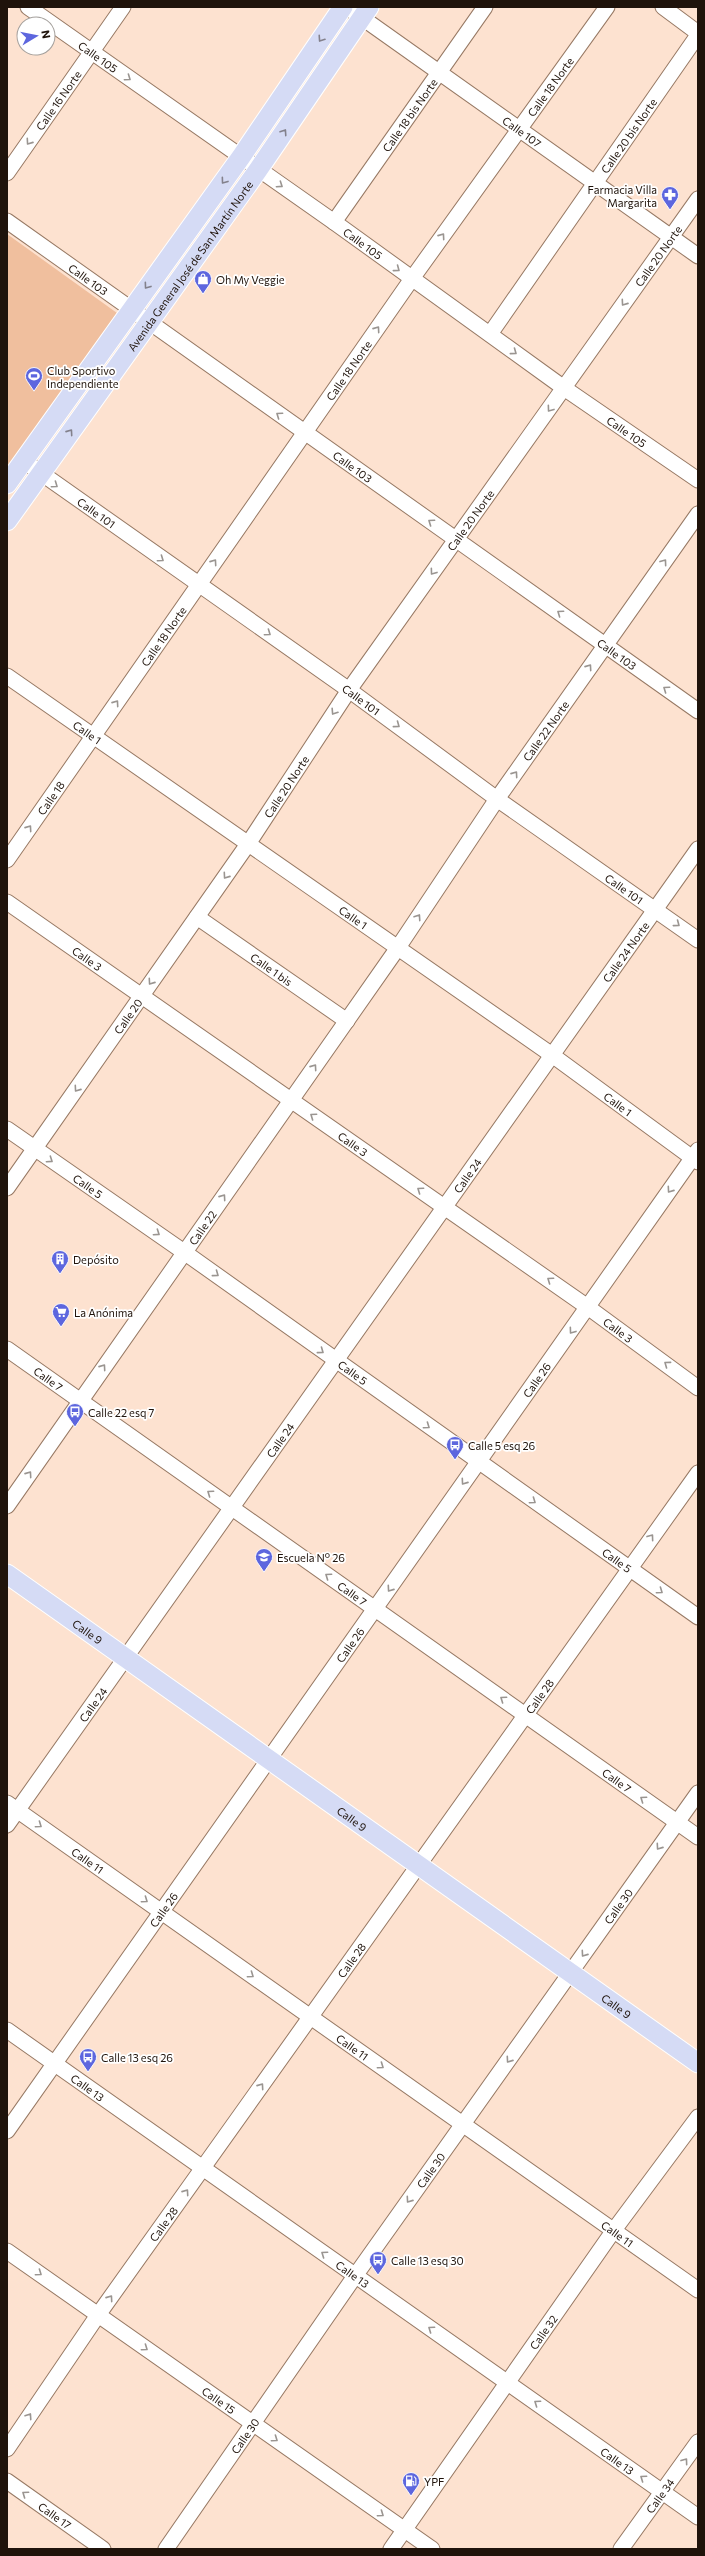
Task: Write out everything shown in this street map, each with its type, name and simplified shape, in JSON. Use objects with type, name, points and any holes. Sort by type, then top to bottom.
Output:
[{"type":"main road","name":"Avenida General José de San Martín Norte","points":[[7,484],[241,157],[343,7]]},
{"type":"main road","name":"Avenida General José de San Martín Norte","points":[[7,521],[147,322],[258,170],[359,10]]},
{"type":"main road","name":"Calle 9","points":[[7,1574],[417,1866],[698,2063]]},
{"type":"street","name":"Calle 105","points":[[28,7],[334,222],[412,280],[564,388],[698,480]]},
{"type":"street","name":"Calle 16 Norte","points":[[7,173],[123,7]]},
{"type":"street","name":"Calle 18 bis Norte","points":[[334,222],[485,7]]},
{"type":"street","name":"Calle 18 Norte","points":[[94,735],[519,128],[607,7]]},
{"type":"street","points":[[663,7],[698,34]]},
{"type":"street","name":"Calle 107","points":[[359,10],[439,72],[698,256]]},
{"type":"street","name":"Calle 20 bis Norte","points":[[490,334],[698,34]]},
{"type":"street","name":"Calle 20 Norte","points":[[248,844],[349,690],[698,199]]},
{"type":"street","name":"Calle 103","points":[[7,221],[147,322],[305,432],[698,711]]},
{"type":"street","name":"Calle 101","points":[[24,461],[40,475],[349,690],[497,799],[656,908],[698,940]]},
{"type":"street","name":"Calle 22 Norte","points":[[397,949],[497,799],[698,514]]},
{"type":"street","name":"Calle 1","points":[[7,676],[94,735],[397,949],[696,1156]]},
{"type":"street","name":"Calle 18","points":[[7,860],[94,735]]},
{"type":"street","name":"Calle 20","points":[[7,1188],[248,844]]},
{"type":"street","name":"Calle 24 Norte","points":[[552,1055],[698,849]]},
{"type":"street","name":"Calle 3","points":[[7,902],[141,997],[589,1308],[698,1388]]},
{"type":"street","name":"Calle 1 bis","points":[[197,917],[346,1021]]},
{"type":"street","name":"Calle 22","points":[[7,1506],[397,949]]},
{"type":"street","name":"Calle 24","points":[[7,1825],[12,1807],[127,1658],[552,1055]]},
{"type":"street","name":"Calle 5","points":[[7,1129],[184,1252],[698,1617]]},
{"type":"street","name":"Calle 26","points":[[7,2131],[268,1760],[376,1610],[478,1462],[696,1156]]},
{"type":"street","name":"Calle 7","points":[[7,1349],[698,1837]]},
{"type":"street","name":"Calle 28","points":[[7,2449],[98,2315],[417,1866],[526,1716],[628,1568],[698,1473]]},
{"type":"street","name":"Calle 30","points":[[166,2549],[355,2276],[698,1793]]},
{"type":"street","name":"Calle 11","points":[[12,1807],[698,2290]]},
{"type":"street","name":"Calle 13","points":[[7,2030],[698,2517]]},
{"type":"street","name":"Calle 32","points":[[391,2549],[614,2230],[698,2117]]},
{"type":"street","name":"Calle 15","points":[[7,2251],[432,2549]]},
{"type":"street","name":"Calle 34","points":[[621,2549],[698,2442]]},
{"type":"street","name":"Calle 17","points":[[7,2481],[103,2549]]},
{"type":"shaded area","name":"Club Sportivo Independiente","points":[[7,234],[117,313],[7,469]]},
{"type":"place","name":"Farmacia Villa Margarita","points":[[670,210]]},
{"type":"place","name":"Oh My Veggie","points":[[203,294]]},
{"type":"place","name":"Club Sportivo Independiente","points":[[34,391]]},
{"type":"place","name":"Depósito","points":[[60,1274]]},
{"type":"place","name":"La Anónima","points":[[61,1327]]},
{"type":"place","name":"Calle 22 esq 7","points":[[75,1427]]},
{"type":"place","name":"Calle 5 esq 26","points":[[455,1460]]},
{"type":"place","name":"Escuela N° 26","points":[[264,1572]]},
{"type":"place","name":"Calle 13 esq 26","points":[[88,2072]]},
{"type":"place","name":"Calle 13 esq 30","points":[[378,2275]]},
{"type":"place","name":"YPF","points":[[411,2496]]}]
